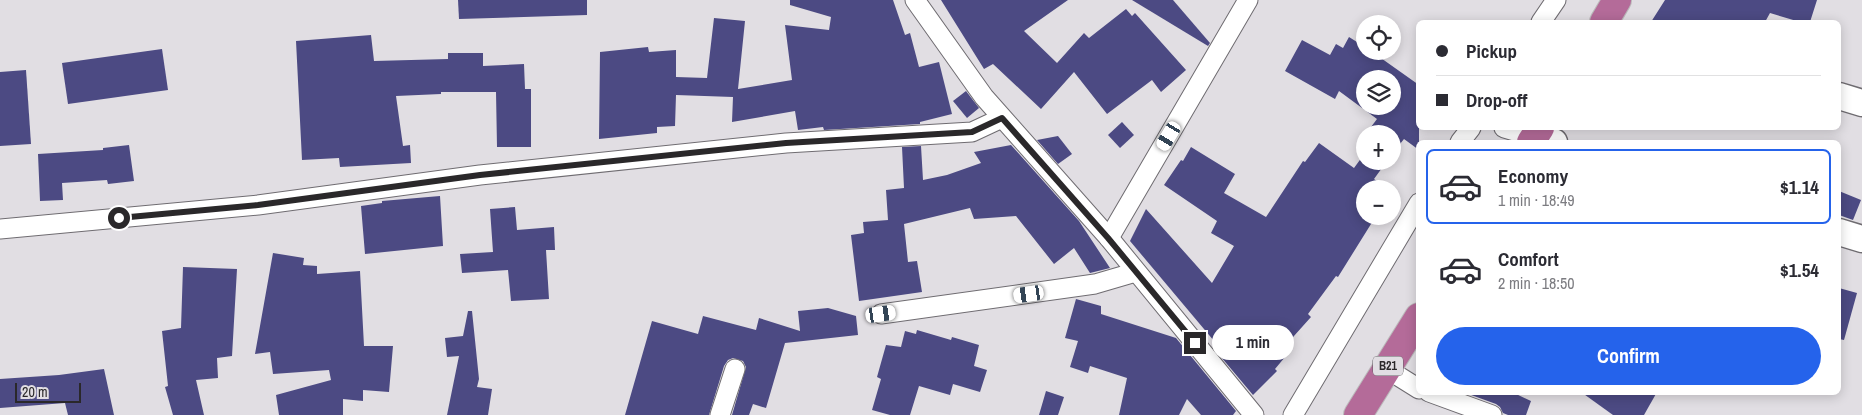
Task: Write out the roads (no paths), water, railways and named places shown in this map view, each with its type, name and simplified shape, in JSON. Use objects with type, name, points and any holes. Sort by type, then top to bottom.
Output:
[{"type":"highway","points":[[1605,20],[1618,0]]},
{"type":"highway","name":"B21","points":[[1358,415],[1416,322]]},
{"type":"street","points":[[915,0],[984,97],[1108,238],[1254,415]]},
{"type":"street","points":[[1108,238],[1248,0]]},
{"type":"street","points":[[1542,20],[1556,0]]},
{"type":"street","points":[[1841,97],[1862,103]]},
{"type":"street","points":[[0,229],[258,205],[480,175],[786,143],[972,132],[1002,118]]},
{"type":"street","points":[[1462,140],[1469,130]]},
{"type":"street","points":[[1512,130],[1540,137]]},
{"type":"street","points":[[1293,415],[1416,208]]},
{"type":"street","points":[[1841,233],[1862,239]]},
{"type":"street","points":[[881,314],[1095,284],[1136,272]]},
{"type":"street","points":[[720,415],[735,368]]},
{"type":"street","points":[[1386,369],[1416,387]]},
{"type":"street","points":[[1437,395],[1492,415]]}]
